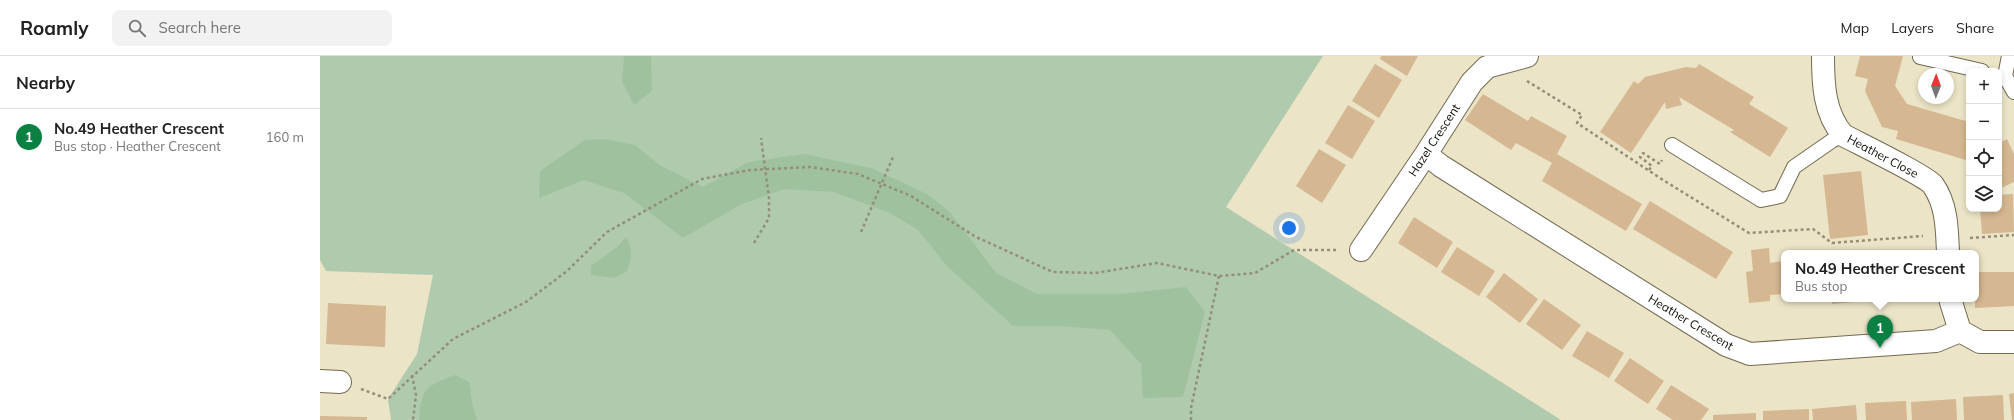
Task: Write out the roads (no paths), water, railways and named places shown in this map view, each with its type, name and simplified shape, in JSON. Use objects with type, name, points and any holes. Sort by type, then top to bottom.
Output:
[{"type":"street","name":"Hazel Crescent","points":[[1360,250],[1426,154],[1472,82],[1487,67],[1527,56]]},
{"type":"street","name":"Heather Close","points":[[1824,56],[1823,89],[1837,128],[1843,135],[1932,183],[1942,200],[1947,226],[1948,246]]},
{"type":"street","name":"Heather Crescent","points":[[1426,154],[1441,166],[1726,345],[1750,354],[1936,341],[1960,330]]},
{"type":"street","points":[[1951,302],[1960,330],[1980,342],[2014,342]]},
{"type":"lane","points":[[2009,56],[2002,76],[2014,92]]},
{"type":"lane","points":[[1920,57],[1969,68]]},
{"type":"lane","points":[[1672,144],[1761,200],[1780,196],[1794,167],[1833,140],[1843,135]]},
{"type":"place","name":"No.49 Heather Crescent","points":[[1880,348]]}]
